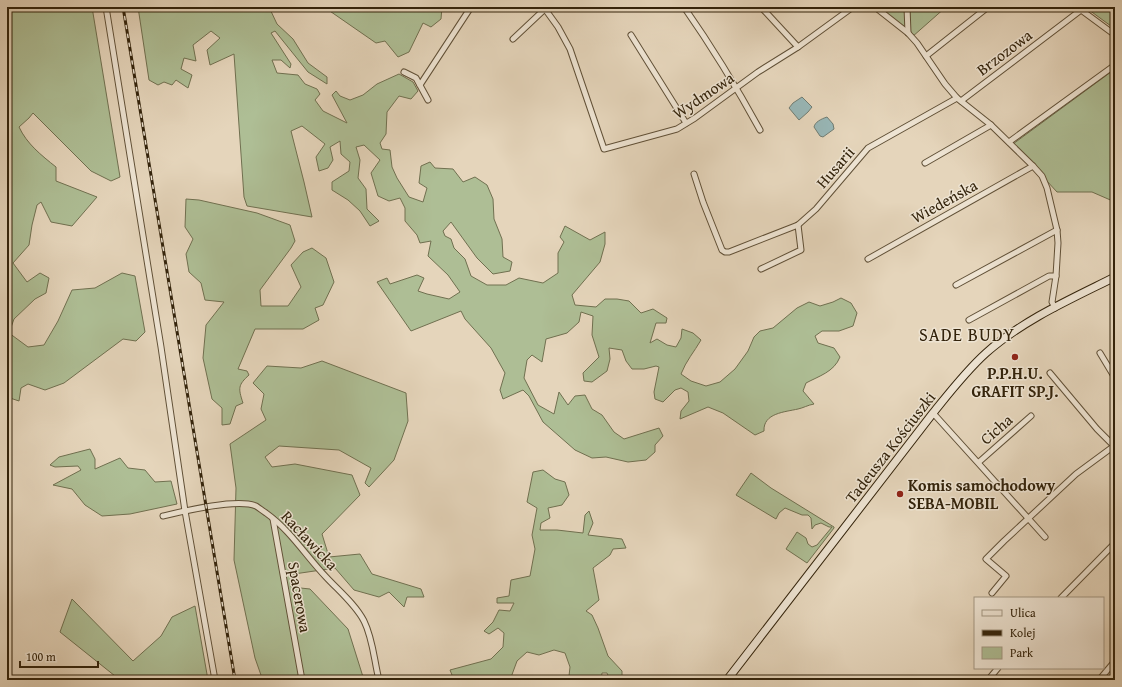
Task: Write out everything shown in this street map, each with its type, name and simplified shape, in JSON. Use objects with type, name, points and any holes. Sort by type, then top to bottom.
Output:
[{"type":"main road","name":"Tadeusza Kościuszki","points":[[727,680],[965,373],[986,353],[1009,335],[1055,308],[1115,276]]},
{"type":"street","points":[[106,7],[161,348],[185,511],[215,680]]},
{"type":"street","points":[[420,85],[472,7]]},
{"type":"street","points":[[684,7],[711,46],[737,88],[760,130]]},
{"type":"street","points":[[761,7],[798,47]]},
{"type":"street","name":"Wydmowa","points":[[546,8],[570,49],[604,149],[677,129],[695,118],[758,72],[798,47],[853,7]]},
{"type":"street","points":[[875,7],[908,33],[918,43],[945,84],[959,100],[991,125],[1042,176],[1047,188],[1057,230],[1058,243],[1056,276],[1052,302],[1055,308]]},
{"type":"street","points":[[907,7],[908,33]]},
{"type":"street","points":[[926,56],[988,7]]},
{"type":"street","points":[[513,39],[546,8]]},
{"type":"street","points":[[1079,8],[1115,35]]},
{"type":"street","name":"Brzozowa","points":[[959,100],[1079,8]]},
{"type":"street","points":[[631,35],[686,123]]},
{"type":"street","points":[[1009,142],[1114,68]]},
{"type":"street","points":[[404,72],[416,78],[428,100]]},
{"type":"street","name":"Husarii","points":[[798,225],[816,208],[868,148],[959,100]]},
{"type":"street","points":[[925,163],[991,125]]},
{"type":"street","name":"Wiedeńska","points":[[868,259],[1033,166]]},
{"type":"street","points":[[694,174],[703,202],[722,250],[725,252],[729,252],[798,225],[801,250],[761,269]]},
{"type":"street","points":[[956,285],[1057,230]]},
{"type":"street","points":[[969,320],[1049,276],[1056,276]]},
{"type":"street","points":[[1100,353],[1115,378]]},
{"type":"street","points":[[992,593],[1006,576],[986,559],[1076,474],[1114,446],[1097,429],[1050,373]]},
{"type":"street","points":[[933,413],[1046,537]]},
{"type":"street","name":"Cicha","points":[[979,462],[1031,416]]},
{"type":"street","name":"Racławicka","points":[[163,516],[185,511],[239,503],[256,506],[284,527],[326,577],[354,606],[363,619],[370,638],[379,680]]},
{"type":"street","name":"Spacerowa","points":[[273,519],[302,680]]},
{"type":"street","points":[[1062,597],[1115,543]]},
{"type":"street","points":[[1099,680],[1115,661]]},
{"type":"street","points":[[988,680],[997,669]]},
{"type":"green space","points":[[7,7],[92,7],[120,177],[111,181],[91,171],[33,113],[19,127],[30,144],[56,167],[56,181],[97,197],[72,226],[51,222],[41,202],[37,205],[29,245],[13,263],[27,282],[40,273],[49,278],[46,293],[35,299],[14,319],[9,333],[28,347],[44,345],[58,321],[72,290],[95,288],[122,273],[135,276],[145,332],[136,341],[123,339],[64,383],[45,390],[28,384],[21,388],[19,401],[7,397]]},
{"type":"green space","points":[[138,7],[269,7],[277,24],[293,39],[308,63],[327,77],[327,84],[308,72],[275,31],[271,33],[291,64],[290,68],[281,60],[272,60],[277,73],[298,75],[305,84],[317,89],[320,94],[315,100],[323,111],[347,123],[332,95],[336,91],[340,96],[350,100],[363,95],[377,84],[399,74],[413,82],[418,91],[411,99],[399,96],[387,112],[386,134],[380,143],[382,149],[390,150],[392,167],[409,197],[423,202],[427,188],[419,183],[421,166],[430,162],[435,168],[453,169],[463,182],[475,177],[487,185],[493,199],[494,219],[502,239],[503,257],[512,262],[510,271],[493,274],[477,258],[451,222],[443,231],[445,236],[451,239],[454,248],[465,259],[471,276],[487,285],[506,285],[519,278],[543,283],[558,273],[558,253],[564,242],[560,237],[565,226],[590,240],[605,232],[605,244],[600,262],[572,295],[575,305],[596,307],[605,299],[617,299],[629,301],[641,313],[653,309],[667,318],[666,323],[656,323],[650,343],[657,339],[667,345],[676,347],[681,338],[682,329],[693,333],[701,340],[681,374],[691,381],[706,386],[720,382],[735,369],[748,351],[754,337],[760,331],[773,328],[797,308],[809,302],[820,306],[841,298],[851,303],[857,313],[853,326],[839,331],[822,331],[815,336],[818,343],[834,348],[840,357],[830,370],[806,383],[803,391],[814,404],[800,409],[776,414],[767,420],[764,431],[755,435],[723,413],[708,407],[680,419],[681,411],[689,401],[688,392],[681,388],[675,390],[663,402],[655,399],[654,392],[659,367],[656,366],[644,369],[632,369],[626,361],[622,350],[609,348],[610,359],[607,371],[592,382],[584,381],[583,373],[599,357],[592,335],[593,316],[581,312],[579,322],[567,333],[546,339],[542,362],[532,355],[527,360],[524,378],[538,405],[554,414],[559,392],[568,405],[575,396],[585,395],[592,409],[602,415],[614,432],[624,439],[659,428],[663,436],[655,445],[655,452],[646,460],[628,462],[606,457],[592,458],[575,450],[543,422],[529,396],[523,390],[503,399],[500,390],[505,373],[491,348],[465,319],[461,311],[411,331],[377,282],[387,278],[390,284],[417,275],[424,278],[418,291],[449,299],[460,292],[448,275],[428,256],[431,241],[420,243],[417,235],[405,221],[405,208],[400,198],[389,201],[378,196],[371,173],[380,160],[364,145],[356,147],[360,160],[358,178],[366,189],[367,209],[379,221],[370,226],[360,211],[348,200],[332,190],[332,182],[349,171],[350,162],[341,154],[340,141],[330,147],[333,160],[328,168],[319,171],[316,157],[325,144],[302,126],[291,131],[312,217],[247,206],[244,197],[234,54],[210,65],[207,50],[220,38],[211,31],[193,45],[196,61],[184,58],[181,69],[192,75],[188,88],[176,80],[172,85],[164,82],[158,85],[149,80]]},
{"type":"green space","points":[[324,7],[442,7],[441,19],[431,27],[423,23],[409,52],[398,57],[385,41],[376,43]]},
{"type":"green space","points":[[879,7],[946,7],[912,37]]},
{"type":"green space","points":[[1085,7],[1115,7],[1115,29]]},
{"type":"green space","points":[[1115,69],[1115,202],[1092,192],[1057,192],[1013,144]]},
{"type":"green space","points":[[186,199],[199,200],[257,213],[290,225],[295,241],[260,290],[261,306],[288,306],[301,287],[291,265],[303,252],[312,248],[326,258],[334,282],[323,305],[315,308],[319,320],[303,329],[255,329],[238,369],[247,371],[249,375],[240,387],[240,394],[243,403],[236,406],[230,424],[222,425],[222,408],[212,399],[203,358],[206,325],[224,302],[205,300],[201,283],[189,272],[186,254],[193,239],[185,227]]},
{"type":"green space","points":[[322,361],[406,393],[408,421],[394,460],[369,487],[365,483],[371,468],[339,450],[279,446],[265,457],[272,467],[295,464],[352,475],[360,495],[322,534],[329,557],[360,554],[372,574],[421,589],[424,597],[407,597],[404,607],[389,592],[379,597],[354,590],[335,568],[294,574],[291,587],[310,589],[348,629],[364,680],[271,680],[262,678],[255,658],[234,560],[236,488],[230,444],[266,420],[261,409],[264,394],[253,383],[267,366],[301,368]]},
{"type":"green space","points":[[90,449],[95,459],[95,469],[120,458],[128,468],[145,470],[155,482],[171,481],[177,504],[130,514],[102,516],[85,505],[72,489],[53,485],[81,470],[78,466],[55,467],[50,465],[59,457]]},
{"type":"green space","points":[[543,470],[555,479],[565,482],[569,495],[562,505],[548,508],[550,518],[541,523],[540,530],[583,533],[585,515],[589,511],[593,523],[588,535],[622,539],[626,548],[613,549],[610,555],[593,568],[599,600],[586,611],[592,615],[608,656],[622,671],[622,680],[610,680],[607,673],[602,673],[601,680],[573,680],[569,676],[570,667],[565,653],[554,650],[539,655],[527,652],[517,661],[510,680],[454,680],[450,670],[491,659],[503,647],[504,633],[498,628],[489,634],[484,631],[493,622],[499,610],[510,611],[514,603],[497,603],[497,598],[509,596],[511,580],[530,576],[535,549],[532,535],[537,508],[527,502],[533,472]]},
{"type":"green space","points":[[751,473],[771,488],[834,527],[807,563],[786,549],[797,532],[806,538],[808,544],[812,547],[817,545],[832,527],[821,523],[815,525],[812,529],[811,518],[808,515],[802,515],[785,508],[779,513],[776,519],[736,495]]},
{"type":"green space","points":[[72,599],[133,661],[161,636],[172,617],[195,606],[208,680],[120,680],[60,632]]},
{"type":"water","points":[[802,97],[812,107],[799,120],[789,108],[793,103]]},
{"type":"water","points":[[827,117],[833,124],[834,129],[823,137],[820,136],[814,127],[819,121]]},
{"type":"railway","points":[[123,7],[235,680]]},
{"type":"place","name":"P.P.H.U. GRAFIT SP.J.","points":[[1015,357]]},
{"type":"place","name":"Komis samochodowy SEBA-MOBIL","points":[[900,494]]},
{"type":"district","name":"SADE BUDY","points":[[967,335]]}]
